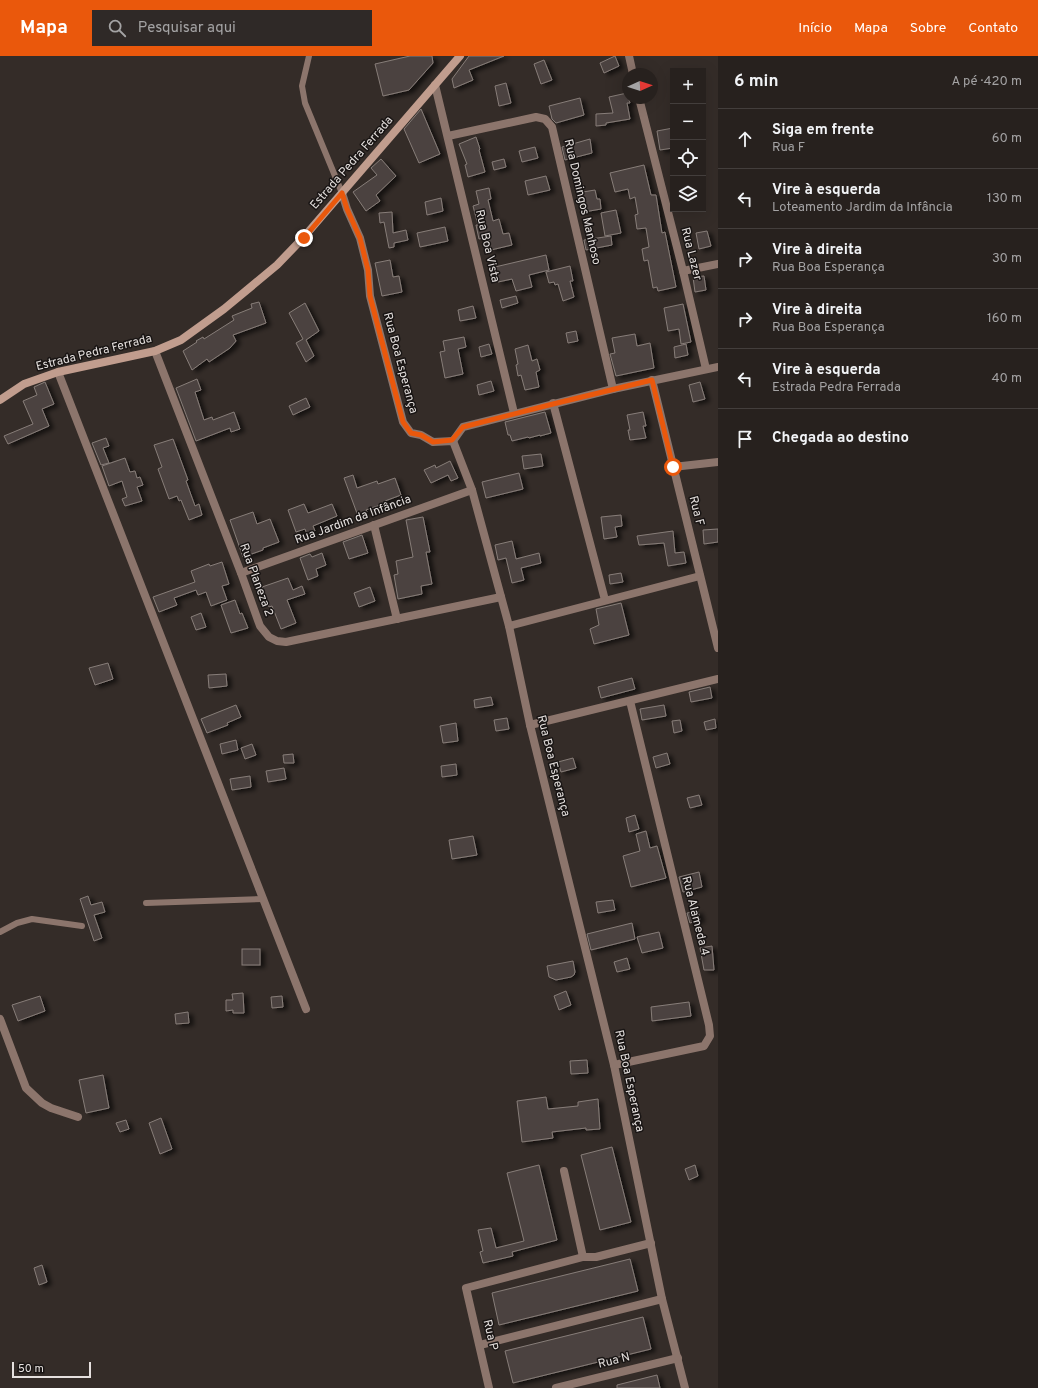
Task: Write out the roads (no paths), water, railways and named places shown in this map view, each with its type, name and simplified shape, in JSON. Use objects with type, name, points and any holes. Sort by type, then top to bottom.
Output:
[{"type":"street","name":"Estrada Pedra Ferrada","points":[[0,400],[24,384],[58,372],[154,351],[181,340],[224,309],[277,265],[304,238],[460,56]]},
{"type":"street","points":[[629,56],[632,68]]},
{"type":"street","name":"Rua Boa Vista","points":[[435,85],[514,413]]},
{"type":"street","name":"Rua Lazer","points":[[641,104],[706,369]]},
{"type":"street","name":"Rua Domingos Manhoso","points":[[448,136],[536,117],[545,119],[552,127],[612,389]]},
{"type":"street","name":"Rua Boa Esperança","points":[[342,193],[347,209],[360,238],[368,270],[370,296],[403,422],[411,433],[421,435],[433,442],[452,440],[472,490],[509,626],[530,725],[614,1065],[662,1299],[685,1388]]},
{"type":"street","points":[[683,271],[718,264]]},
{"type":"street","name":"Rua Planeza 2","points":[[154,351],[241,573],[260,626],[269,638],[286,642],[501,597]]},
{"type":"street","points":[[452,440],[463,427],[612,389],[718,366]]},
{"type":"street","points":[[58,372],[306,1009]]},
{"type":"street","name":"Rua F","points":[[652,380],[718,648]]},
{"type":"street","points":[[553,404],[605,600]]},
{"type":"street","points":[[673,467],[718,462]]},
{"type":"street","name":"Rua Jardim da Infância","points":[[241,573],[472,490]]},
{"type":"street","points":[[374,525],[397,619]]},
{"type":"street","points":[[509,626],[700,576]]},
{"type":"street","points":[[530,725],[718,679]]},
{"type":"street","name":"Rua Alameda 4","points":[[614,1065],[704,1046],[710,1036],[709,1024],[630,701]]},
{"type":"street","points":[[0,1019],[26,1088],[42,1104],[78,1117]]},
{"type":"street","points":[[564,1171],[583,1257],[596,1257],[651,1244]]},
{"type":"street","name":"Rua P","points":[[489,1388],[466,1288],[583,1257]]},
{"type":"street","points":[[480,1345],[662,1299]]},
{"type":"street","name":"Rua N","points":[[556,1388],[678,1358]]},
{"type":"lane","points":[[309,56],[302,86],[306,103],[342,193]]},
{"type":"lane","points":[[146,903],[263,898]]},
{"type":"lane","points":[[0,932],[17,923],[32,919],[82,926]]}]
